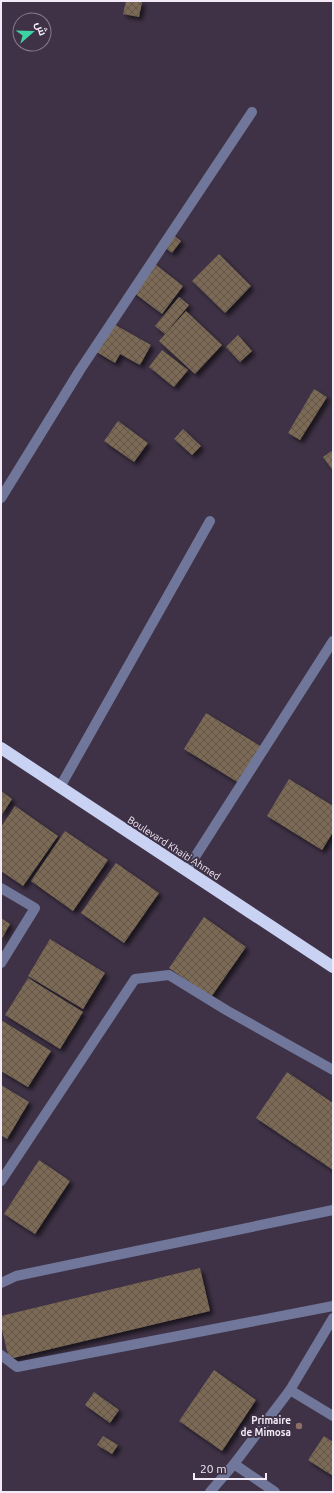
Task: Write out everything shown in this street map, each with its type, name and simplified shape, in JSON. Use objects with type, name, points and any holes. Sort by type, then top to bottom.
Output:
[{"type":"highway","name":"Boulevard Khaiti Ahmed","points":[[1,748],[333,967]]},
{"type":"street","points":[[1,498],[80,370],[252,112]]},
{"type":"street","points":[[60,787],[210,521]]},
{"type":"street","points":[[186,870],[333,641]]},
{"type":"street","points":[[1,888],[35,908],[1,963]]},
{"type":"street","points":[[1,1181],[135,979],[169,975],[226,1010],[333,1070]]},
{"type":"street","points":[[1,1283],[16,1276],[333,1210]]},
{"type":"street","points":[[1,1355],[17,1367],[333,1306]]},
{"type":"street","points":[[210,1492],[234,1464],[290,1390],[333,1318]]},
{"type":"street","points":[[290,1390],[333,1416]]},
{"type":"street","points":[[234,1464],[275,1492]]},
{"type":"building","points":[[126,1],[142,2],[139,17],[123,14]]},
{"type":"building","points":[[168,231],[181,241],[172,253],[159,243]]},
{"type":"building","points":[[219,254],[251,286],[225,313],[192,281]]},
{"type":"building","points":[[151,261],[183,286],[162,314],[129,289]]},
{"type":"building","points":[[179,297],[189,305],[165,334],[155,326]]},
{"type":"building","points":[[186,311],[222,345],[195,374],[159,341]]},
{"type":"building","points":[[110,322],[151,345],[140,365],[120,354],[115,363],[95,351]]},
{"type":"building","points":[[238,335],[252,351],[240,362],[226,347]]},
{"type":"building","points":[[162,350],[188,370],[174,387],[149,367]]},
{"type":"building","points":[[314,389],[327,397],[300,440],[288,433]]},
{"type":"building","points":[[118,421],[148,443],[134,462],[104,441]]},
{"type":"building","points":[[183,429],[201,446],[192,455],[174,439]]},
{"type":"building","points":[[333,450],[333,471],[323,457]]},
{"type":"building","points":[[206,713],[262,747],[239,783],[184,749]]},
{"type":"building","points":[[289,779],[333,806],[333,832],[322,850],[267,816]]},
{"type":"building","points":[[1,791],[12,799],[1,816]]},
{"type":"building","points":[[15,806],[58,836],[23,886],[1,871],[1,827]]},
{"type":"building","points":[[65,831],[108,860],[73,911],[31,881]]},
{"type":"building","points":[[116,863],[159,893],[124,943],[81,913]]},
{"type":"building","points":[[204,917],[246,947],[211,997],[169,968]]},
{"type":"building","points":[[1,918],[10,924],[1,940]]},
{"type":"building","points":[[50,939],[105,973],[83,1009],[28,976]]},
{"type":"building","points":[[28,978],[83,1012],[60,1049],[5,1015]]},
{"type":"building","points":[[1,1020],[51,1051],[28,1087],[1,1071]]},
{"type":"building","points":[[287,1072],[333,1103],[333,1170],[256,1118]]},
{"type":"building","points":[[1,1085],[29,1102],[7,1139],[1,1135]]},
{"type":"building","points":[[39,1160],[70,1181],[35,1234],[4,1214]]},
{"type":"building","points":[[200,1268],[210,1311],[9,1359],[1,1326],[1,1316]]},
{"type":"building","points":[[214,1370],[256,1400],[222,1451],[179,1421]]},
{"type":"building","points":[[94,1392],[119,1410],[110,1423],[85,1405]]},
{"type":"building","points":[[103,1436],[118,1445],[112,1454],[97,1445]]},
{"type":"building","points":[[324,1436],[333,1442],[333,1476],[308,1460]]},
{"type":"place","name":"Primaire de Mimosa","points":[[299,1426]]}]
